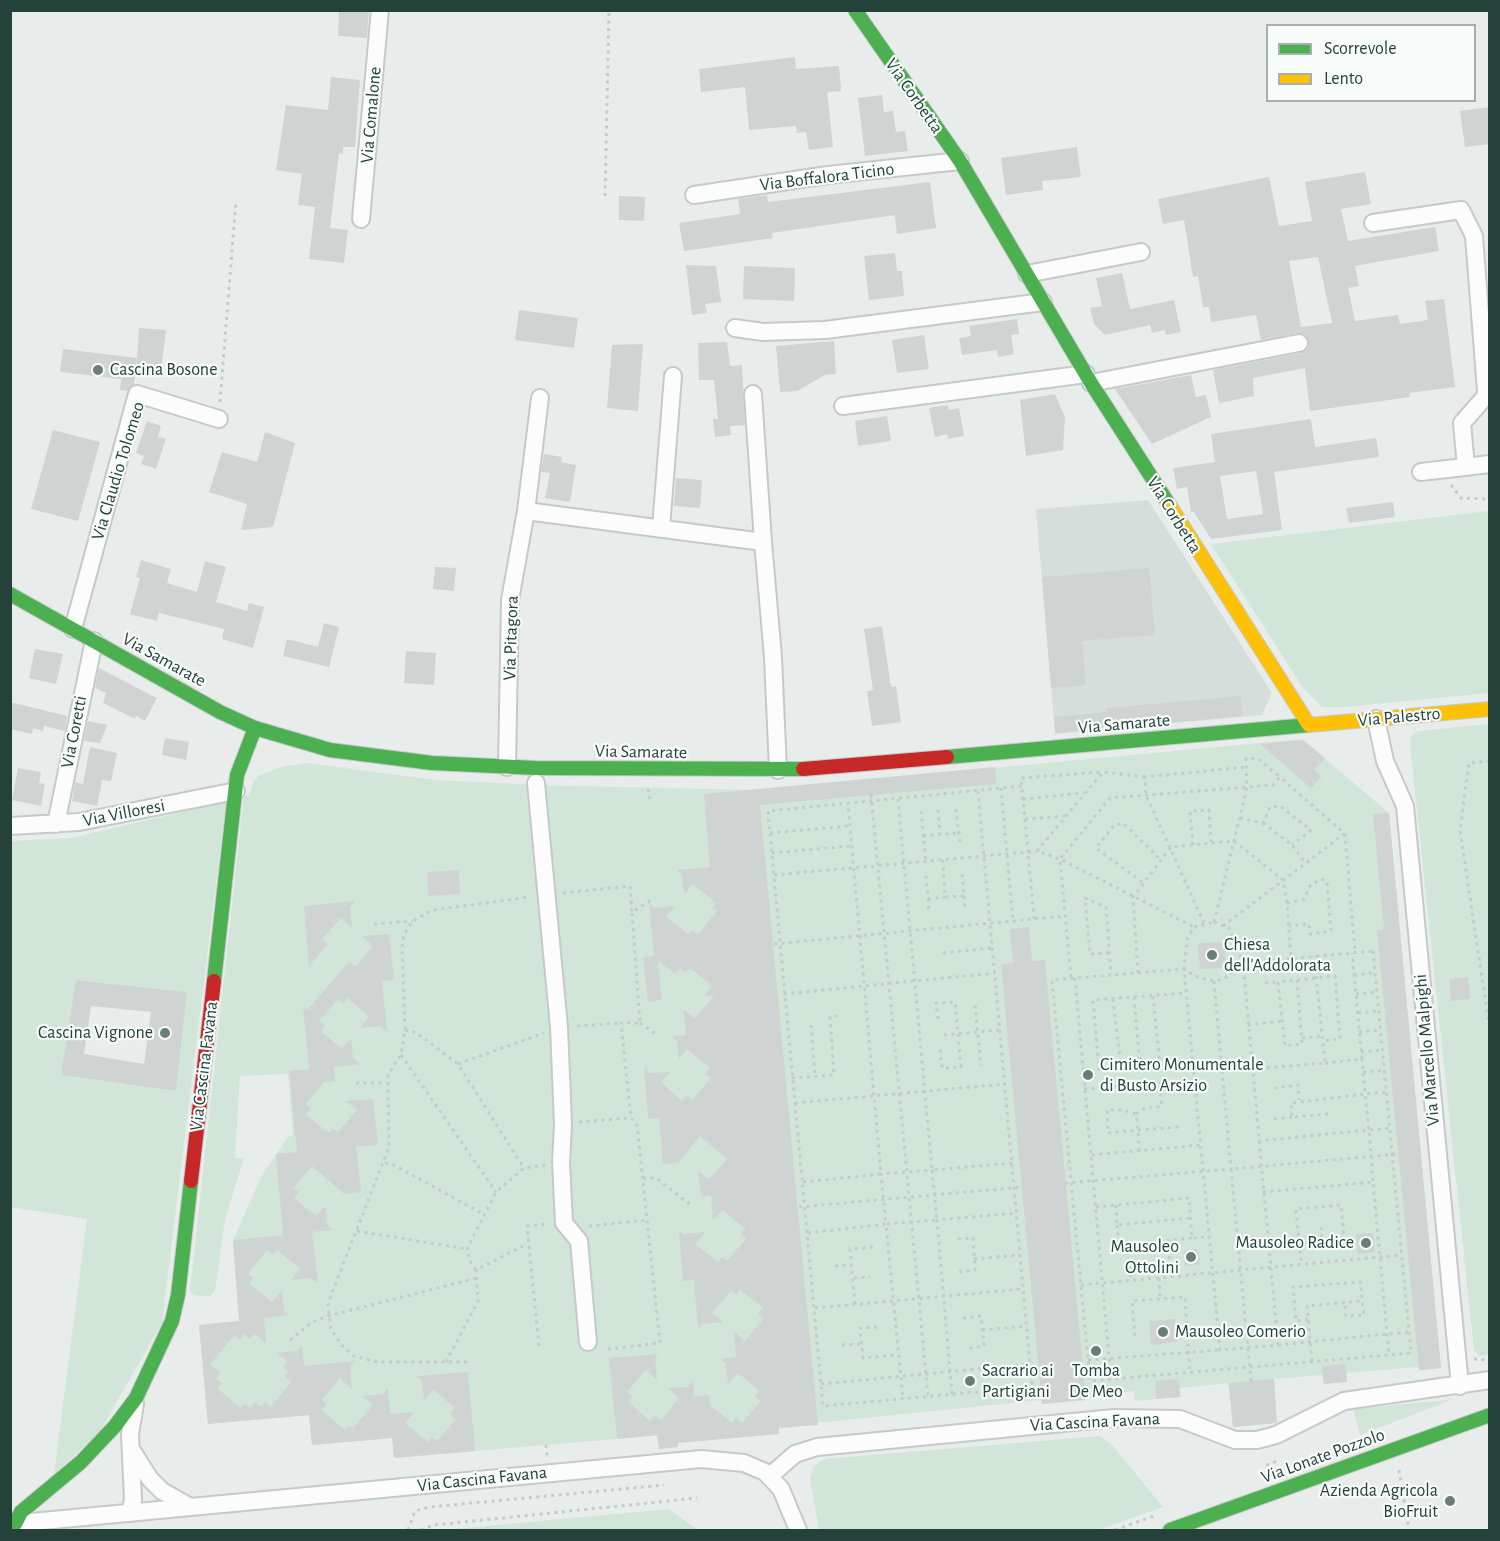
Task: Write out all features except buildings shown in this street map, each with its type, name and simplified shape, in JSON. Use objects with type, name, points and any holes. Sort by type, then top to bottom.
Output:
[{"type":"street","name":"Via Comalone","points":[[361,219],[380,10]]},
{"type":"street","name":"Via Corbetta","points":[[855,10],[960,161],[1089,379],[1309,725]]},
{"type":"street","name":"Via Boffalora Ticino","points":[[694,195],[828,175],[960,161]]},
{"type":"street","points":[[1374,222],[1461,210],[1474,236],[1486,391],[1485,397],[1462,423],[1466,467]]},
{"type":"street","points":[[1027,274],[1141,252]]},
{"type":"street","points":[[735,328],[763,332],[825,330],[1043,302]]},
{"type":"street","points":[[843,406],[1089,379],[1299,343]]},
{"type":"street","points":[[660,528],[673,376]]},
{"type":"street","name":"Via Claudio Tolomeo","points":[[73,629],[136,394],[219,419]]},
{"type":"street","points":[[753,394],[773,657],[778,770]]},
{"type":"street","name":"Via Pitagora","points":[[507,767],[510,600],[526,511],[540,398]]},
{"type":"street","points":[[1421,472],[1490,464]]},
{"type":"street","points":[[526,511],[763,542]]},
{"type":"street","name":"Via Samarate","points":[[10,594],[220,712],[255,728],[319,748],[372,757],[507,767],[778,770],[880,764],[1309,725]]},
{"type":"street","name":"Via Coretti","points":[[56,824],[94,641]]},
{"type":"street","name":"Via Palestro","points":[[1309,725],[1490,708]]},
{"type":"street","name":"Via Marcello Malpighi","points":[[1376,719],[1385,761],[1405,806],[1460,1386]]},
{"type":"street","name":"Via Cascina Favana","points":[[13,1524],[21,1512],[95,1449],[136,1398],[167,1334],[178,1295],[240,761],[255,728]]},
{"type":"street","points":[[536,783],[559,1027],[563,1124],[561,1162],[566,1226],[579,1241],[588,1342]]},
{"type":"street","name":"Via Villoresi","points":[[10,826],[79,822],[236,790]]},
{"type":"street","name":"Via Cascina Favana","points":[[770,1476],[795,1454],[817,1447],[1114,1418],[1179,1419],[1235,1440],[1257,1440],[1276,1435],[1344,1401],[1490,1380]]},
{"type":"street","name":"Via Cascina Favana","points":[[130,1513],[133,1500],[130,1425],[136,1398]]},
{"type":"street","name":"Via Lonate Pozzolo","points":[[1170,1530],[1489,1415]]},
{"type":"street","points":[[130,1448],[150,1479],[162,1491],[191,1508]]},
{"type":"street","name":"Via Cascina Favana","points":[[13,1524],[686,1460],[744,1463],[770,1476],[783,1493]]},
{"type":"street","points":[[783,1493],[787,1530]]},
{"type":"street","points":[[783,1493],[798,1530]]},
{"type":"path","points":[[605,196],[609,10]]},
{"type":"path","points":[[219,419],[236,200]]},
{"type":"path","points":[[1448,468],[1453,490],[1461,498],[1490,499]]},
{"type":"path","points":[[1214,922],[1247,787],[1246,759],[1257,758],[1345,834],[1354,975],[1389,1355]]},
{"type":"path","points":[[1490,761],[1470,763],[1460,830],[1490,1031]]},
{"type":"path","points":[[1034,919],[1021,778],[1103,772],[1145,777],[1246,767]]},
{"type":"path","points":[[1037,851],[1103,772]]},
{"type":"path","points":[[1145,777],[1146,795],[1204,923]]},
{"type":"path","points":[[1112,1379],[1060,859],[1110,798],[1273,785],[1280,777]]},
{"type":"path","points":[[647,784],[650,799]]},
{"type":"path","points":[[978,791],[1032,1387],[823,1407],[768,811],[1022,786]]},
{"type":"path","points":[[1001,788],[1013,921]]},
{"type":"path","points":[[1023,799],[1086,793]]},
{"type":"path","points":[[871,795],[928,1396]]},
{"type":"path","points":[[898,799],[952,1394]]},
{"type":"path","points":[[848,804],[903,1399]]},
{"type":"path","points":[[1263,823],[1270,807],[1280,806],[1311,830],[1292,845]]},
{"type":"path","points":[[956,809],[960,844]]},
{"type":"path","points":[[938,810],[940,834]]},
{"type":"path","points":[[1193,845],[1190,811],[1209,810],[1211,843]]},
{"type":"path","points":[[921,811],[926,861]]},
{"type":"path","points":[[1025,819],[1067,816]]},
{"type":"path","points":[[1240,818],[1263,823],[1292,845],[1305,863]]},
{"type":"path","points":[[1143,882],[1096,848],[1114,825],[1123,823],[1160,859]]},
{"type":"path","points":[[770,833],[849,826]]},
{"type":"path","points":[[923,836],[958,833]]},
{"type":"path","points":[[1223,926],[1345,834]]},
{"type":"path","points":[[1138,973],[1133,897],[1171,847],[1211,843],[1234,842],[1283,880],[1291,958]]},
{"type":"path","points":[[772,853],[851,846]]},
{"type":"path","points":[[774,875],[1037,851],[1060,859],[1194,927]]},
{"type":"path","points":[[943,860],[945,897]]},
{"type":"path","points":[[962,873],[965,908]]},
{"type":"path","points":[[926,876],[929,911]]},
{"type":"path","points":[[1287,903],[1304,898],[1310,886],[1321,879],[1327,882],[1331,931],[1310,933],[1309,924],[1289,926]]},
{"type":"path","points":[[467,1362],[367,1360],[343,1347],[331,1329],[328,1316],[332,1291],[390,1147],[388,1083],[392,1066],[401,1054],[405,1029],[402,947],[404,934],[413,921],[432,910],[630,886],[640,1023]]},
{"type":"path","points":[[928,898],[964,896]]},
{"type":"path","points":[[1109,953],[1090,954],[1085,898],[1106,907],[1111,975]]},
{"type":"path","points":[[632,912],[653,899]]},
{"type":"path","points":[[774,944],[1065,916]]},
{"type":"path","points":[[374,924],[413,921]]},
{"type":"path","points":[[1220,1350],[1184,969],[1187,939],[1194,927],[1214,922],[1233,933],[1243,963],[1278,1345]]},
{"type":"path","points":[[942,953],[992,948]]},
{"type":"path","points":[[1374,951],[1411,1353],[1090,1381],[1052,980],[1184,969],[1195,976],[1214,981],[1224,979],[1243,963],[1354,953],[1374,951]]},
{"type":"path","points":[[1314,956],[1325,1063]]},
{"type":"path","points":[[784,994],[995,973]]},
{"type":"path","points":[[1354,975],[1375,973]]},
{"type":"path","points":[[1265,983],[1335,976],[1340,1039],[1322,1041]]},
{"type":"path","points":[[1278,982],[1285,1046],[1302,1044],[1297,980]]},
{"type":"path","points":[[1214,981],[1251,1381]]},
{"type":"path","points":[[1356,994],[1377,992]]},
{"type":"path","points":[[1154,996],[1160,1065],[1099,1069],[1093,1000],[1187,993]]},
{"type":"path","points":[[1134,997],[1140,1066]]},
{"type":"path","points":[[1113,999],[1120,1067]]},
{"type":"path","points":[[938,1019],[936,1004],[955,1002],[962,1067],[942,1068],[940,1047]]},
{"type":"path","points":[[975,1005],[981,1066]]},
{"type":"path","points":[[1358,1013],[1379,1011]]},
{"type":"path","points":[[792,1078],[834,1075],[830,1017],[842,1015]]},
{"type":"path","points":[[1248,1025],[1282,1021]]},
{"type":"path","points":[[608,1349],[660,1343],[637,1125],[632,1118],[621,1023]]},
{"type":"path","points":[[458,1064],[559,1027],[640,1023],[658,1036]]},
{"type":"path","points":[[811,1025],[815,1076]]},
{"type":"path","points":[[405,1029],[417,1033],[458,1064],[524,1168]]},
{"type":"path","points":[[944,1035],[1000,1030]]},
{"type":"path","points":[[1359,1032],[1381,1030]]},
{"type":"path","points":[[1302,1038],[1322,1036]]},
{"type":"path","points":[[1361,1052],[1383,1050]]},
{"type":"path","points":[[401,1054],[496,1192]]},
{"type":"path","points":[[1252,1069],[1362,1059]]},
{"type":"path","points":[[1363,1072],[1385,1070]]},
{"type":"path","points":[[1084,1089],[1194,1080]]},
{"type":"path","points":[[356,1083],[388,1083]]},
{"type":"path","points":[[1136,1114],[1145,1108],[1162,1106],[1159,1083]]},
{"type":"path","points":[[795,1103],[1005,1084]]},
{"type":"path","points":[[1274,1088],[1298,1085],[1299,1100]]},
{"type":"path","points":[[1292,1117],[1291,1103],[1299,1100],[1387,1092]]},
{"type":"path","points":[[1136,1114],[1123,1110],[1107,1110],[1108,1132],[1179,1127]]},
{"type":"path","points":[[1136,1114],[1140,1151]]},
{"type":"path","points":[[1274,1119],[1328,1114]]},
{"type":"path","points":[[563,1124],[632,1118]]},
{"type":"path","points":[[1258,1141],[1390,1128]]},
{"type":"path","points":[[1091,1155],[1201,1145]]},
{"type":"path","points":[[1065,1184],[1398,1154]]},
{"type":"path","points":[[446,1362],[478,1301],[476,1270],[471,1263],[467,1248],[483,1214],[496,1192],[524,1168],[561,1162]]},
{"type":"path","points":[[385,1163],[394,1165],[483,1214]]},
{"type":"path","points":[[803,1182],[1012,1163]]},
{"type":"path","points":[[643,1178],[656,1178],[692,1206]]},
{"type":"path","points":[[1263,1192],[1374,1182]]},
{"type":"path","points":[[799,1207],[1023,1186]]},
{"type":"path","points":[[1096,1207],[1189,1198],[1192,1238]]},
{"type":"path","points":[[1116,1205],[1119,1245],[1208,1238]]},
{"type":"path","points":[[1299,1243],[1344,1238],[1341,1205],[1296,1209],[1299,1243],[1302,1265]]},
{"type":"path","points":[[808,1233],[1017,1213]]},
{"type":"path","points":[[1117,1225],[1191,1218]]},
{"type":"path","points":[[539,1346],[527,1226],[566,1226],[646,1220]]},
{"type":"path","points":[[1321,1227],[1322,1240]]},
{"type":"path","points":[[357,1231],[467,1248]]},
{"type":"path","points":[[958,1239],[973,1238],[975,1270],[958,1272]]},
{"type":"path","points":[[1168,1241],[1171,1277]]},
{"type":"path","points":[[476,1270],[528,1244]]},
{"type":"path","points":[[1128,1244],[1131,1280]]},
{"type":"path","points":[[855,1305],[850,1248],[874,1247]]},
{"type":"path","points":[[974,1259],[1020,1255]]},
{"type":"path","points":[[1080,1285],[1402,1255]]},
{"type":"path","points":[[835,1266],[851,1264]]},
{"type":"path","points":[[853,1278],[870,1277]]},
{"type":"path","points":[[290,1340],[312,1322],[328,1316],[477,1278]]},
{"type":"path","points":[[1159,1278],[1160,1299]]},
{"type":"path","points":[[1308,1319],[1296,1321],[1293,1287],[1361,1282],[1364,1315],[1346,1316],[1345,1303]]},
{"type":"path","points":[[815,1308],[1023,1289]]},
{"type":"path","points":[[1135,1336],[1132,1301],[1185,1297],[1191,1372]]},
{"type":"path","points":[[1312,1361],[1306,1306],[1362,1301]]},
{"type":"path","points":[[963,1318],[981,1316],[984,1346],[969,1348]]},
{"type":"path","points":[[982,1330],[1027,1326]]},
{"type":"path","points":[[877,1327],[860,1328],[863,1358],[898,1355]]},
{"type":"path","points":[[1088,1360],[1248,1348],[1409,1332]]},
{"type":"path","points":[[842,1346],[862,1344]]},
{"type":"path","points":[[821,1384],[1030,1364]]},
{"type":"path","points":[[1266,1465],[1275,1462],[1279,1471]]},
{"type":"path","points":[[1402,1481],[1409,1530]]},
{"type":"path","points":[[408,1530],[415,1511],[430,1507],[663,1485]]},
{"type":"path","points":[[421,1530],[434,1525],[697,1498]]},
{"type":"shaded area","points":[[1148,500],[1272,693],[1262,715],[1055,734],[1036,509]]},
{"type":"green space","points":[[1489,511],[1489,693],[1344,707],[1322,707],[1303,688],[1211,544]]},
{"type":"green space","points":[[1489,724],[1489,1355],[1479,1356],[1474,1350],[1410,745],[1411,736],[1418,731]]},
{"type":"green space","points":[[1302,739],[1389,813],[1441,1368],[1419,1370],[1418,1367],[1347,1373],[1347,1382],[1324,1384],[1323,1375],[1274,1379],[1277,1423],[1233,1427],[1228,1383],[1180,1388],[1180,1397],[1135,1401],[1134,1391],[1042,1404],[1041,1400],[826,1422],[778,1422],[779,1434],[699,1441],[698,1432],[394,1458],[392,1438],[312,1445],[309,1415],[208,1424],[199,1325],[239,1321],[233,1240],[262,1175],[289,1136],[293,1136],[288,1074],[240,1076],[235,1158],[244,1158],[225,1219],[215,1291],[210,1297],[194,1295],[190,1291],[244,795],[249,796],[258,776],[281,767],[307,763],[436,780],[536,785],[758,790]]},
{"type":"green space","points":[[226,802],[162,1323],[99,1433],[54,1474],[87,1219],[11,1207],[11,841],[70,838]],"holes":[[[76,980],[187,992],[176,1091],[62,1075]]]},
{"type":"green space","points":[[1454,1399],[1360,1435],[1354,1412],[1356,1409]]},
{"type":"green space","points":[[1100,1436],[1113,1446],[1163,1507],[1098,1530],[819,1530],[810,1478],[814,1466],[824,1459]]},
{"type":"green space","points":[[669,1509],[698,1530],[443,1530]]},
{"type":"traffic: fast","points":[[855,10],[960,161],[1091,383],[1170,506]]},
{"type":"traffic: fast","points":[[10,594],[220,712],[255,728],[330,750],[432,763],[536,768],[803,769]]},
{"type":"traffic: fast","points":[[947,757],[1309,725]]},
{"type":"traffic: fast","points":[[214,981],[237,775],[255,728]]},
{"type":"traffic: fast","points":[[15,1524],[21,1512],[81,1462],[115,1426],[136,1398],[172,1321],[178,1295],[191,1181]]},
{"type":"traffic: fast","points":[[1170,1530],[1490,1415]]},
{"type":"traffic: slow","points":[[1170,506],[1309,725]]},
{"type":"traffic: slow","points":[[1309,725],[1490,709]]},
{"type":"traffic: jam","points":[[803,769],[947,757]]},
{"type":"traffic: jam","points":[[191,1181],[214,981]]},
{"type":"place","name":"Cascina Bosone","points":[[98,370]]},
{"type":"place","name":"Chiesa dell'Addolorata","points":[[1212,955]]},
{"type":"place","name":"Cascina Vignone","points":[[165,1033]]},
{"type":"place","name":"Cimitero Monumentale di Busto Arsizio","points":[[1088,1075]]},
{"type":"place","name":"Mausoleo Radice","points":[[1366,1243]]},
{"type":"place","name":"Mausoleo Ottolini","points":[[1191,1257]]},
{"type":"place","name":"Mausoleo Comerio","points":[[1163,1332]]},
{"type":"place","name":"Tomba De Meo","points":[[1096,1351]]},
{"type":"place","name":"Sacrario ai Partigiani","points":[[970,1381]]},
{"type":"place","name":"Azienda Agricola BioFruit","points":[[1450,1501]]}]
